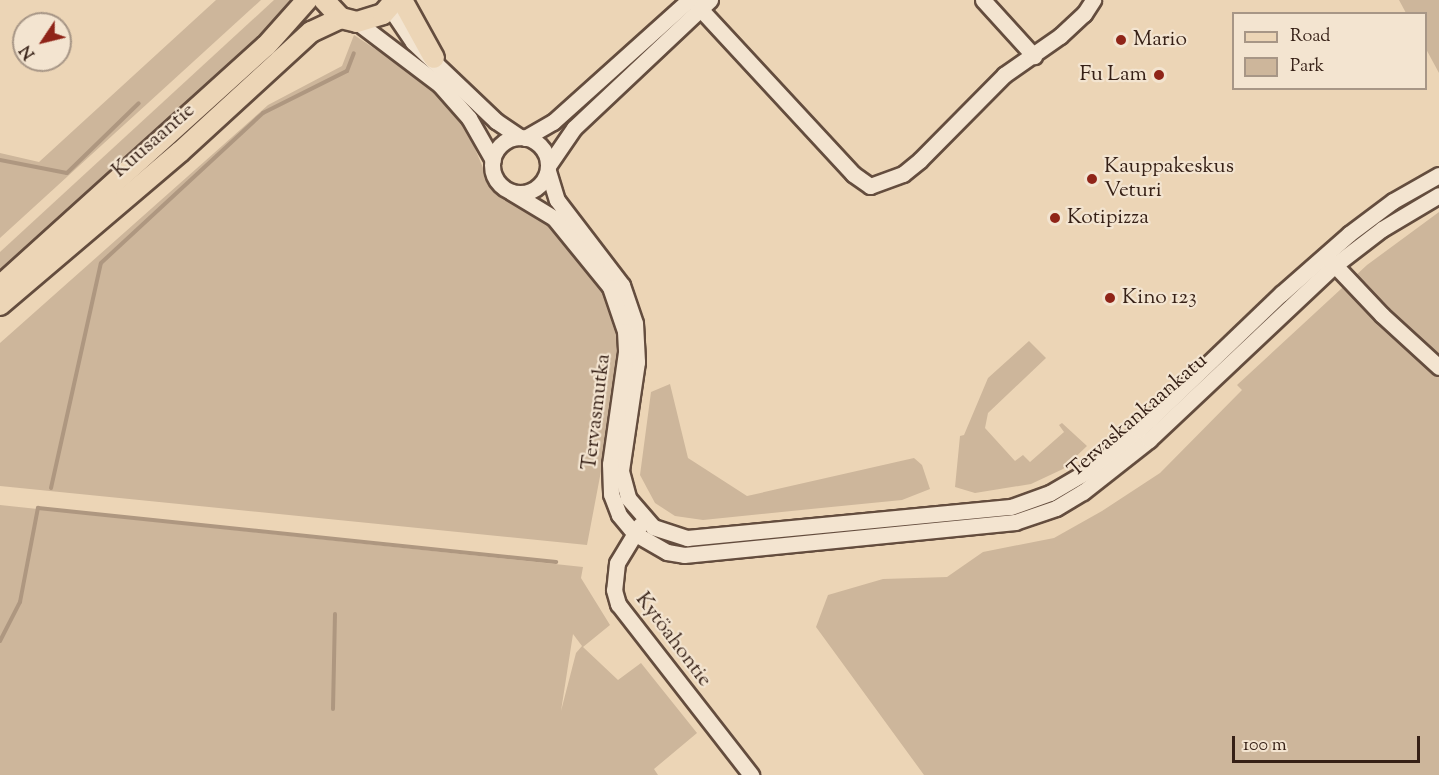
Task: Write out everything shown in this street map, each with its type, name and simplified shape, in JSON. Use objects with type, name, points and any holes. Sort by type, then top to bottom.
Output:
[{"type":"main road","name":"Kuusaantie","points":[[0,286],[266,46],[308,0]]},
{"type":"main road","points":[[324,0],[349,20]]},
{"type":"main road","name":"Kuusaantie","points":[[0,305],[172,159],[311,32],[349,20],[375,19],[396,3]]},
{"type":"main road","points":[[396,3],[434,58]]},
{"type":"street","points":[[983,0],[1034,56]]},
{"type":"street","points":[[698,2],[854,174],[870,186],[903,174],[1004,75],[1034,56],[1084,14],[1093,0]]},
{"type":"street","points":[[349,20],[440,85],[473,124],[493,160],[499,183],[511,192],[535,189],[574,128],[698,2]]},
{"type":"street","points":[[493,160],[502,144],[553,122],[698,2]]},
{"type":"street","points":[[434,58],[496,121],[540,145],[548,169]]},
{"type":"street","name":"Tervasmutka","points":[[548,169],[557,200],[611,266],[630,304],[637,362],[621,471],[628,498],[644,520]]},
{"type":"street","name":"Tervaskankaankatu","points":[[644,520],[668,534],[687,538],[988,509],[1034,500],[1069,483],[1113,452],[1330,260],[1393,201],[1439,175]]},
{"type":"street","name":"Tervasmutka","points":[[511,192],[543,209],[573,238],[610,287],[619,309],[626,352],[610,483],[619,515],[634,533]]},
{"type":"street","name":"Tervaskankaankatu","points":[[634,533],[667,552],[684,555],[1015,522],[1039,515],[1083,492],[1149,440],[1330,260],[1439,195]]},
{"type":"street","points":[[1330,260],[1439,367]]},
{"type":"street","name":"Kytöahontie","points":[[644,520],[634,533],[615,569],[614,590],[618,604],[751,775]]},
{"type":"green space","points":[[216,0],[261,0],[0,238],[0,153],[39,162]]},
{"type":"green space","points":[[274,0],[290,0],[266,32],[0,275],[0,252]]},
{"type":"green space","points":[[1399,0],[1439,0],[1439,73],[1427,51],[1427,12],[1405,12]]},
{"type":"green space","points":[[354,35],[427,83],[469,134],[493,192],[524,205],[552,225],[577,251],[608,297],[619,337],[620,371],[587,545],[0,486],[0,343],[268,105],[342,66]]},
{"type":"green space","points":[[1439,212],[1439,775],[924,775],[816,627],[828,595],[883,579],[947,577],[983,552],[1054,538],[1102,511],[1160,473],[1242,390],[1237,385],[1367,265]]},
{"type":"green space","points":[[1029,341],[1046,358],[988,413],[985,428],[1015,461],[1023,455],[1030,462],[1064,432],[1059,425],[1062,423],[1087,446],[1063,469],[1031,484],[975,493],[955,487],[960,436],[964,435],[988,378]]},
{"type":"green space","points":[[670,384],[688,458],[747,496],[914,458],[922,465],[930,489],[902,500],[703,520],[675,516],[655,503],[640,475],[651,392]]},
{"type":"green space","points":[[0,505],[583,567],[581,578],[610,625],[583,647],[618,680],[641,663],[697,733],[654,769],[658,775],[0,775]],"holes":[[[573,634],[582,646],[576,653],[561,711]]]},
{"type":"waterway","points":[[51,488],[101,263],[263,113],[347,71],[354,53]]},
{"type":"waterway","points":[[0,160],[67,173],[139,103]]},
{"type":"waterway","points":[[0,641],[20,602],[38,508],[556,562]]},
{"type":"waterway","points":[[333,709],[335,614]]},
{"type":"place","name":"Mario","points":[[1121,40]]},
{"type":"place","name":"Fu Lam","points":[[1159,75]]},
{"type":"place","name":"Kauppakeskus Veturi","points":[[1092,179]]},
{"type":"place","name":"Kotipizza","points":[[1055,218]]},
{"type":"place","name":"Kino 123","points":[[1110,298]]}]
